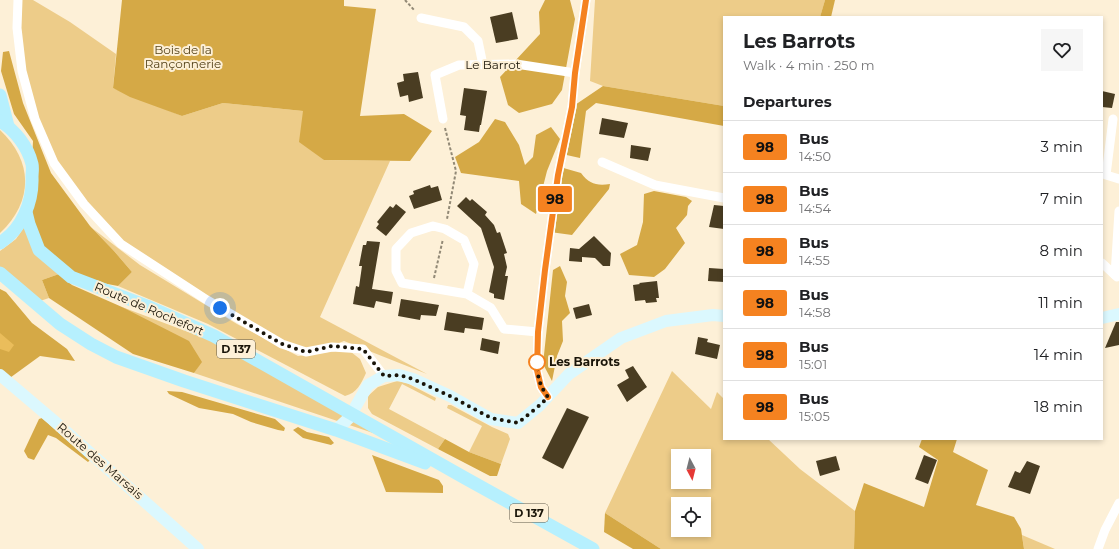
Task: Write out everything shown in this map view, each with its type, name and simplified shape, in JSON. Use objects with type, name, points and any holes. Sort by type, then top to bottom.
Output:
[{"type":"main road","points":[[0,95],[4,123],[24,145],[32,165],[30,201],[26,212],[17,227],[0,243]]},
{"type":"main road","name":"Route de Rochefort","points":[[26,212],[39,250],[71,277],[147,306],[214,336],[593,549]]},
{"type":"main road","name":"Route de Rochefort","points":[[0,273],[60,324],[91,344],[116,357],[184,381],[336,430],[465,478]]},
{"type":"street","points":[[18,0],[17,28],[22,71],[35,119],[54,163],[84,204],[121,244],[207,300],[282,344],[306,352],[332,346],[363,349],[384,376]]},
{"type":"street","points":[[548,397],[541,387],[537,370],[538,332],[558,175],[572,107],[575,73],[586,0]]},
{"type":"street","points":[[422,18],[464,26],[478,41],[484,65]]},
{"type":"street","name":"Le Barrot","points":[[443,119],[435,75],[459,65],[516,64],[575,73]]},
{"type":"street","points":[[1113,119],[1106,175],[1119,179]]},
{"type":"street","points":[[602,162],[655,185],[723,198]]},
{"type":"street","points":[[1117,277],[1119,211]]},
{"type":"street","points":[[467,294],[474,264],[464,240],[445,228],[433,226],[411,233],[396,249],[396,271],[402,283],[467,294],[491,308],[504,329],[538,332]]},
{"type":"street","points":[[1103,264],[1117,277]]},
{"type":"street","points":[[1103,318],[1119,314]]},
{"type":"street","points":[[336,430],[351,414],[368,385],[384,376],[399,375],[413,379],[450,396],[491,418],[518,423],[540,405],[568,374],[622,338],[666,321],[713,315],[723,316]]},
{"type":"street","name":"Route des Marsais","points":[[0,375],[198,549]]},
{"type":"street","points":[[1098,549],[1105,530],[1119,502]]},
{"type":"path","points":[[405,0],[422,18]]},
{"type":"path","points":[[432,289],[456,171],[443,119]]},
{"type":"shaded area","points":[[18,0],[33,0],[70,22],[116,54],[113,88],[182,116],[223,103],[303,111],[324,160],[390,161],[320,317],[427,374],[344,341],[326,348],[306,352],[282,344],[121,244],[54,163],[22,71]]},
{"type":"shaded area","points":[[595,0],[825,0],[820,16],[723,16],[723,106],[603,86],[590,81]]},
{"type":"shaded area","points":[[0,130],[11,142],[19,155],[25,181],[24,195],[19,208],[11,221],[0,233]]},
{"type":"shaded area","points":[[26,224],[59,274],[42,280],[49,298],[40,301],[0,268],[0,251],[16,239]]},
{"type":"shaded area","points":[[92,228],[140,265],[237,324],[298,356],[336,351],[351,352],[360,359],[366,373],[360,384],[353,393],[345,396],[208,324],[118,286],[132,272]]},
{"type":"shaded area","points":[[122,307],[212,341],[385,437],[194,373],[201,362]]},
{"type":"shaded area","points":[[0,333],[14,345],[9,352],[0,349]]},
{"type":"shaded area","points":[[672,371],[711,409],[717,392],[723,398],[723,440],[769,440],[800,469],[855,511],[854,549],[661,549],[605,513]]},
{"type":"shaded area","points":[[397,381],[407,383],[436,398],[435,401],[402,384],[389,409],[445,439],[438,449],[372,414],[368,408],[368,396],[378,387]]},
{"type":"shaded area","points":[[448,405],[451,405],[508,434],[510,439],[501,464],[469,452],[482,426],[447,408]]},
{"type":"shaded area","points":[[1022,535],[1055,549],[1024,549]]},
{"type":"green space","name":"Bois de la Rançonnerie","points":[[122,0],[344,0],[344,6],[376,9],[360,116],[404,114],[432,131],[410,161],[324,160],[299,142],[303,111],[223,103],[182,116],[130,97],[113,88]]},
{"type":"green space","points":[[545,0],[570,0],[575,19],[562,90],[552,104],[519,113],[508,105],[500,77],[540,34],[539,12]]},
{"type":"green space","points":[[825,0],[835,0],[831,16],[820,16]]},
{"type":"green space","points":[[9,51],[23,103],[51,173],[90,226],[132,272],[118,286],[71,277],[39,250],[29,224],[33,141],[14,114],[1,71],[3,52]]},
{"type":"green space","points":[[603,86],[723,106],[723,126],[596,103],[586,111],[580,158],[562,154],[572,107]]},
{"type":"green space","points":[[495,119],[505,122],[519,145],[525,165],[533,157],[536,135],[551,127],[560,139],[547,171],[536,214],[521,204],[519,181],[461,173],[455,157],[479,142]]},
{"type":"green space","points":[[560,167],[581,173],[590,182],[601,185],[610,184],[609,189],[572,235],[550,232]]},
{"type":"green space","points":[[654,191],[686,197],[692,201],[688,206],[687,215],[676,228],[685,243],[665,269],[654,277],[629,275],[620,254],[637,245],[643,222],[644,194]]},
{"type":"green space","points":[[560,266],[567,282],[565,296],[570,313],[562,321],[563,341],[557,356],[552,381],[543,364],[553,270]]},
{"type":"green space","points":[[59,274],[72,285],[122,307],[189,341],[202,362],[194,373],[133,354],[49,298],[42,280]]},
{"type":"green space","points":[[0,289],[6,292],[32,323],[67,349],[75,361],[40,356],[7,380],[0,375]]},
{"type":"green space","points":[[167,391],[182,392],[275,419],[285,428],[284,431],[278,430],[251,422],[233,414],[199,408],[169,394]]},
{"type":"green space","points":[[42,418],[90,460],[88,462],[56,438],[48,435],[34,460],[28,458],[24,451],[39,419]]},
{"type":"green space","points":[[298,427],[307,432],[329,437],[334,443],[331,445],[303,438],[293,430]]},
{"type":"green space","points":[[445,439],[469,452],[501,464],[497,476],[490,476],[438,449]]},
{"type":"green space","points":[[922,440],[957,440],[953,452],[988,470],[976,505],[1014,517],[1021,529],[1024,549],[854,549],[855,511],[864,483],[924,507],[938,460],[919,447]]},
{"type":"green space","points":[[372,455],[439,480],[443,486],[443,493],[386,492]]},
{"type":"green space","points":[[605,513],[661,549],[633,549],[604,532]]},
{"type":"building","points":[[512,12],[518,39],[496,43],[490,17]]},
{"type":"building","points":[[418,72],[423,98],[409,102],[408,95],[400,97],[397,83],[404,81],[403,74]]},
{"type":"building","points":[[464,88],[487,91],[479,132],[464,130],[466,116],[460,115]]},
{"type":"building","points":[[1103,91],[1115,94],[1112,108],[1103,107]]},
{"type":"building","points":[[602,118],[628,123],[624,138],[599,134]]},
{"type":"building","points":[[631,145],[651,148],[648,161],[630,158]]},
{"type":"building","points":[[430,185],[431,188],[438,186],[442,200],[414,209],[409,196],[414,194],[413,191]]},
{"type":"building","points":[[466,197],[470,201],[472,199],[487,212],[485,215],[494,225],[497,233],[500,232],[507,253],[504,254],[507,267],[505,276],[508,276],[504,300],[494,298],[494,294],[489,292],[494,267],[481,228],[457,206]]},
{"type":"building","points":[[396,204],[406,212],[386,236],[376,228],[379,224],[377,222],[390,206],[393,208]]},
{"type":"building","points":[[714,205],[723,206],[723,229],[709,227]]},
{"type":"building","points":[[594,236],[611,253],[610,266],[603,266],[595,258],[582,257],[582,262],[569,261],[570,248],[579,249]]},
{"type":"building","points":[[367,241],[380,242],[372,289],[393,292],[391,304],[376,301],[374,308],[353,304],[356,286],[359,287],[362,266],[359,266],[363,245],[366,245]]},
{"type":"building","points":[[709,268],[723,269],[723,282],[708,281]]},
{"type":"building","points":[[657,281],[659,298],[656,298],[657,302],[646,303],[645,300],[635,301],[633,285]]},
{"type":"building","points":[[401,299],[439,305],[436,316],[421,315],[420,320],[398,316]]},
{"type":"building","points":[[589,304],[592,315],[576,319],[573,308]]},
{"type":"building","points":[[447,312],[484,318],[482,330],[465,328],[464,333],[444,330]]},
{"type":"building","points":[[1116,322],[1119,322],[1119,345],[1105,348]]},
{"type":"building","points":[[698,337],[708,339],[707,342],[720,345],[717,359],[695,354]]},
{"type":"building","points":[[482,338],[500,342],[498,354],[480,350]]},
{"type":"building","points":[[633,366],[647,387],[627,402],[617,385],[629,378],[625,370]]},
{"type":"building","points":[[567,408],[589,417],[563,469],[542,458]]},
{"type":"building","points":[[924,455],[937,460],[928,484],[915,479]]},
{"type":"building","points":[[836,456],[840,470],[820,476],[816,461]]},
{"type":"building","points":[[1027,461],[1040,466],[1030,494],[1008,487],[1015,471],[1020,473]]},
{"type":"bus line","name":"98","points":[[548,397],[541,387],[537,370],[538,332],[558,175],[572,107],[575,73],[586,0]]},
{"type":"place","name":"Les Barrots","points":[[537,362]]},
{"type":"route","points":[[220,308],[282,344],[306,352],[332,346],[363,349],[384,376],[399,375],[413,379],[450,396],[491,418],[518,423],[548,397],[541,387],[537,370],[537,357],[537,362]]}]
